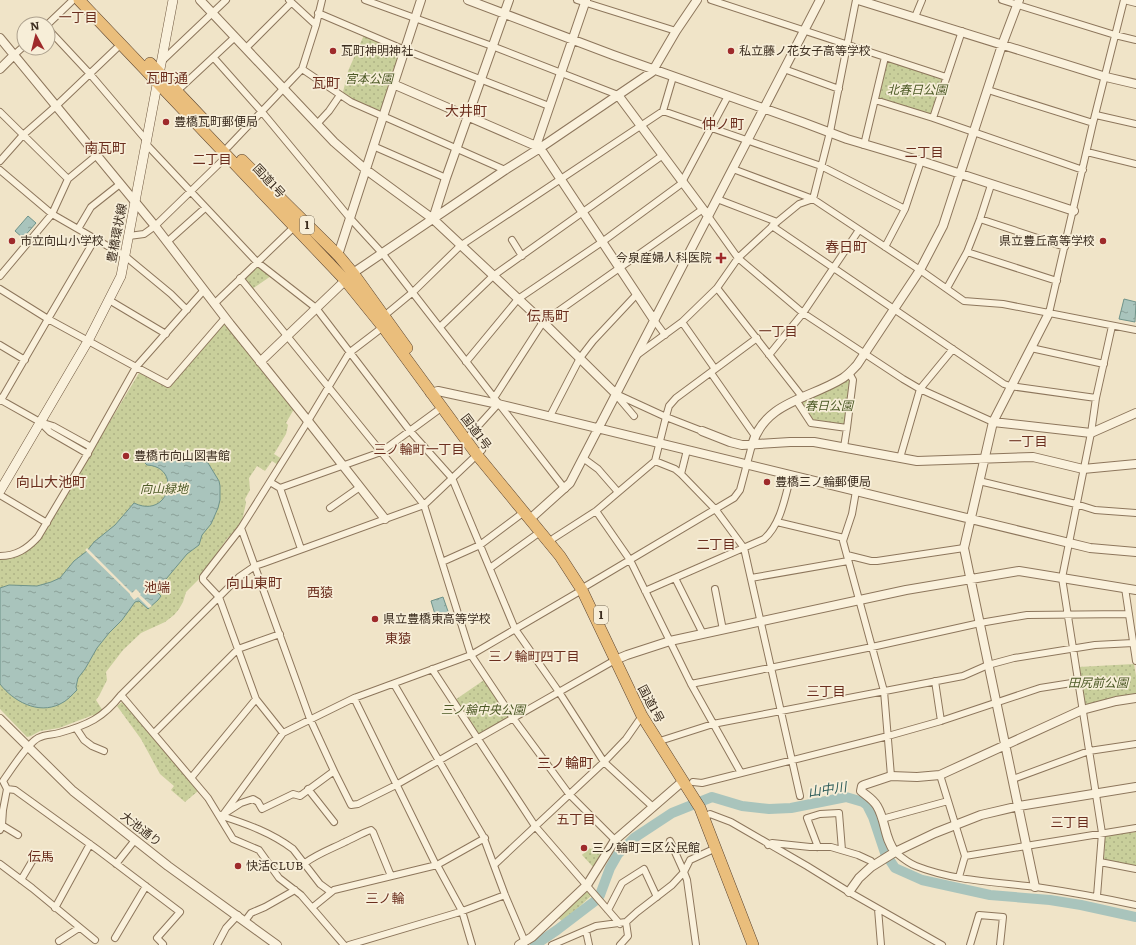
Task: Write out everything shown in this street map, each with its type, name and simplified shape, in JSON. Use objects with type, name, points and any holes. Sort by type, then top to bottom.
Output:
[{"type":"highway","name":"国道1号","points":[[79,0],[121,44],[159,78],[177,91],[294,227],[349,276],[384,316],[434,392],[442,408],[529,515],[540,532],[584,588]]},
{"type":"highway","name":"国道1号","points":[[88,0],[228,152],[338,255],[349,276],[383,327],[470,435],[479,453]]},
{"type":"highway","name":"国道1号","points":[[529,515],[554,538],[584,588],[642,716],[696,794],[705,811],[760,945]]},
{"type":"highway","name":"国道1号","points":[[617,659],[688,782]]},
{"type":"highway","name":"国道1号","points":[[705,811],[716,848],[753,945]]},
{"type":"main road","name":"豊橋環状線","points":[[0,491],[88,341],[121,276],[173,0]]},
{"type":"street","points":[[56,16],[73,0]]},
{"type":"street","points":[[200,0],[334,142],[365,169],[433,219],[580,358],[616,394],[634,416]]},
{"type":"street","points":[[162,60],[226,0]]},
{"type":"street","points":[[129,236],[144,234],[155,226],[228,152],[262,112],[302,69],[322,0]]},
{"type":"street","points":[[365,0],[492,46],[618,95],[738,258],[803,313],[920,389],[993,422],[1091,433],[1136,413]]},
{"type":"street","points":[[338,255],[349,217],[421,0]]},
{"type":"street","points":[[468,0],[674,77],[864,144],[1074,211]]},
{"type":"street","points":[[433,219],[456,148],[508,0]]},
{"type":"street","points":[[260,362],[349,276],[538,147],[652,72],[676,31],[697,0]]},
{"type":"street","points":[[711,0],[946,77]]},
{"type":"street","points":[[442,562],[480,546],[529,515],[565,489],[570,483],[820,0]]},
{"type":"street","points":[[813,199],[830,132],[857,0],[1002,45],[1136,84]]},
{"type":"street","points":[[915,17],[922,0]]},
{"type":"street","points":[[1002,0],[1018,2],[1115,35],[1136,40]]},
{"type":"street","points":[[1035,887],[964,548],[993,422],[1010,386],[1049,313],[1074,211],[1093,123],[1124,0]]},
{"type":"street","points":[[1128,0],[1136,2]]},
{"type":"street","points":[[246,48],[290,1],[316,25]]},
{"type":"street","points":[[538,147],[549,106],[573,40],[582,1],[676,31]]},
{"type":"street","points":[[220,815],[283,732],[354,698],[470,655],[716,510],[736,496],[740,490],[752,445],[760,427],[777,409],[833,384],[849,373],[866,354],[920,270],[943,226],[1002,45],[1018,2]]},
{"type":"street","points":[[318,13],[405,50],[549,106]]},
{"type":"street","points":[[933,118],[962,32]]},
{"type":"street","points":[[177,91],[235,37]]},
{"type":"street","points":[[0,38],[136,202],[214,304],[385,519]]},
{"type":"street","points":[[56,38],[90,74],[147,143],[205,208],[257,262],[316,308],[349,353],[410,430],[452,478],[515,629],[559,692],[604,762],[653,807]]},
{"type":"street","points":[[0,161],[23,135],[56,106],[121,44]]},
{"type":"street","points":[[0,70],[14,55]]},
{"type":"street","points":[[864,144],[884,57]]},
{"type":"street","points":[[214,58],[262,112],[349,217],[382,253],[565,489]]},
{"type":"street","points":[[302,69],[351,102],[505,170]]},
{"type":"street","points":[[784,69],[839,89]]},
{"type":"street","points":[[384,316],[413,292],[460,246],[663,111],[674,77]]},
{"type":"street","points":[[394,84],[538,147],[665,335]]},
{"type":"street","points":[[988,90],[1093,123]]},
{"type":"street","points":[[317,124],[329,111],[340,95]]},
{"type":"street","points":[[466,362],[518,299],[602,242],[683,182],[728,96]]},
{"type":"street","points":[[875,100],[933,118],[1083,170]]},
{"type":"street","points":[[663,111],[821,166],[905,209]]},
{"type":"street","points":[[0,112],[68,178]]},
{"type":"street","points":[[1096,114],[1136,124]]},
{"type":"street","points":[[373,146],[446,178]]},
{"type":"street","points":[[1087,152],[1136,164]]},
{"type":"street","points":[[0,276],[52,214],[68,178],[96,155]]},
{"type":"street","points":[[440,327],[493,276],[663,155]]},
{"type":"street","points":[[885,247],[905,209],[921,161]]},
{"type":"street","points":[[733,169],[813,199],[947,288],[964,301],[1003,304],[1136,330]]},
{"type":"street","points":[[0,170],[52,214],[125,256],[171,294],[187,310]]},
{"type":"street","points":[[78,229],[91,207],[120,184]]},
{"type":"street","points":[[947,288],[966,252],[980,219],[991,184]]},
{"type":"street","points":[[717,199],[774,224],[894,310],[1004,384],[1096,398]]},
{"type":"street","points":[[637,355],[682,322],[717,288],[738,258],[774,224],[799,204],[813,199]]},
{"type":"street","points":[[167,242],[205,208]]},
{"type":"street","points":[[470,435],[496,401],[543,322],[703,209]]},
{"type":"street","points":[[980,219],[1065,247]]},
{"type":"street","points":[[214,304],[294,227]]},
{"type":"street","points":[[769,355],[803,313],[859,230]]},
{"type":"street","points":[[91,447],[53,426],[40,422],[0,400],[96,239]]},
{"type":"street","points":[[512,240],[522,256]]},
{"type":"street","points":[[966,252],[1057,282]]},
{"type":"street","points":[[240,278],[424,505],[470,655],[569,794],[615,840]]},
{"type":"street","points":[[717,288],[769,355],[799,399],[811,423],[847,428]]},
{"type":"street","points":[[0,289],[48,319],[168,384],[225,318]]},
{"type":"street","points":[[0,556],[18,553],[28,548],[38,537],[88,454],[136,368],[204,290]]},
{"type":"street","points":[[550,416],[580,358],[593,341],[637,294]]},
{"type":"street","points":[[109,300],[166,334]]},
{"type":"street","points":[[682,322],[755,436]]},
{"type":"street","points":[[1097,896],[1102,833],[1062,578],[1091,433],[1096,398],[1112,326]]},
{"type":"street","points":[[283,732],[256,699],[219,597],[203,580],[203,577],[241,528],[349,353],[383,327]]},
{"type":"street","points":[[554,538],[596,511],[655,461],[669,406],[676,398],[757,338]]},
{"type":"street","points":[[0,345],[25,360]]},
{"type":"street","points":[[1031,348],[1104,364]]},
{"type":"street","points":[[900,458],[920,389],[953,349]]},
{"type":"street","points":[[844,447],[853,380],[849,373]]},
{"type":"street","points":[[434,392],[496,401],[660,444],[1068,543],[1090,548],[1136,552]]},
{"type":"street","points":[[616,394],[666,417],[730,442],[742,445],[806,442],[844,447],[927,462],[1033,457],[1083,469],[1136,464]]},
{"type":"street","points":[[280,488],[382,452],[442,408]]},
{"type":"street","points":[[40,422],[50,432],[88,454]]},
{"type":"street","points":[[681,474],[687,450]]},
{"type":"street","points":[[18,835],[1,826],[7,789],[3,781],[28,747],[38,738],[76,728],[94,720],[109,710],[239,577],[255,566],[424,505],[479,453]]},
{"type":"street","points":[[583,458],[598,469],[618,492]]},
{"type":"street","points":[[655,461],[675,469],[681,474],[716,510],[744,548],[800,796]]},
{"type":"street","points":[[645,591],[764,539],[772,531],[777,522],[791,475]]},
{"type":"street","points":[[979,481],[1076,504],[1095,510],[1136,513]]},
{"type":"street","points":[[270,482],[280,488],[301,549]]},
{"type":"street","points":[[330,508],[360,487]]},
{"type":"street","points":[[856,491],[852,514],[843,541],[884,691],[891,776]]},
{"type":"street","points":[[0,495],[47,523]]},
{"type":"street","points":[[596,511],[630,560],[692,684],[741,773]]},
{"type":"street","points":[[777,522],[844,538]]},
{"type":"street","points":[[241,528],[310,719],[351,804],[358,804],[396,785],[617,659],[670,641],[906,590],[1019,571],[1136,590]]},
{"type":"street","points":[[490,568],[540,532]]},
{"type":"street","points":[[751,578],[847,558],[877,561],[964,548]]},
{"type":"street","points":[[675,578],[703,634]]},
{"type":"street","points":[[1125,588],[1136,661]]},
{"type":"street","points":[[715,589],[723,630]]},
{"type":"street","points":[[692,684],[980,623],[1027,615],[1129,614]]},
{"type":"street","points":[[154,733],[238,649],[280,634]]},
{"type":"street","points":[[663,740],[713,724],[963,676],[988,665],[1014,658],[1095,645],[1133,643]]},
{"type":"street","points":[[432,669],[535,826],[608,910],[623,923],[628,936],[620,945]]},
{"type":"street","points":[[935,682],[941,721]]},
{"type":"street","points":[[394,684],[484,838],[522,944],[532,937],[587,885],[615,840],[653,807],[688,782],[702,782],[888,736],[941,721],[1040,688],[1078,682]]},
{"type":"street","points":[[122,695],[208,798],[220,815],[233,839],[259,850],[279,878],[313,906],[344,945]]},
{"type":"street","points":[[354,698],[435,863],[462,911],[472,945]]},
{"type":"street","points":[[1136,698],[1116,701],[1082,710],[940,775],[917,778],[891,776],[864,785],[861,789],[861,791],[873,800],[877,806],[888,841],[895,852],[915,866],[990,883],[1035,887],[1097,896],[1136,905]]},
{"type":"street","points":[[191,778],[256,699]]},
{"type":"street","points":[[494,865],[604,762],[626,739],[642,716]]},
{"type":"street","name":"大池通り","points":[[0,720],[72,791],[168,866],[238,915],[277,945]]},
{"type":"street","points":[[76,728],[84,740],[92,746],[104,751]]},
{"type":"street","points":[[1013,779],[1089,751],[1136,744]]},
{"type":"street","points":[[220,815],[241,803],[252,799],[258,802],[262,809],[293,794],[300,796],[334,771]]},
{"type":"street","points":[[0,773],[6,777]]},
{"type":"street","points":[[940,775],[965,856],[959,877]]},
{"type":"street","points":[[849,892],[859,878],[874,865],[895,852],[981,815],[1019,806],[1136,787]]},
{"type":"street","points":[[7,789],[15,790],[180,912],[157,938],[163,945]]},
{"type":"street","points":[[308,789],[334,822]]},
{"type":"street","points":[[882,819],[948,801]]},
{"type":"street","points":[[705,811],[731,822],[768,845],[807,866],[878,909],[942,945]]},
{"type":"street","points":[[818,847],[807,818],[820,814],[838,813],[842,850]]},
{"type":"street","points":[[220,815],[256,827],[293,849],[320,884],[330,892]]},
{"type":"street","points":[[965,856],[1136,828]]},
{"type":"street","points":[[305,863],[316,855],[347,841],[358,834],[371,830],[391,876]]},
{"type":"street","points":[[313,906],[330,892],[437,865],[484,838]]},
{"type":"street","points":[[116,864],[135,840]]},
{"type":"street","points":[[670,841],[687,880],[696,945]]},
{"type":"street","points":[[768,845],[772,843],[831,847],[858,855],[871,861],[874,865]]},
{"type":"street","points":[[55,908],[90,844]]},
{"type":"street","points":[[557,944],[596,926],[623,923],[672,885],[684,872],[690,860],[716,848]]},
{"type":"street","points":[[21,880],[34,858]]},
{"type":"street","points":[[1100,862],[1136,869]]},
{"type":"street","points":[[0,864],[95,940]]},
{"type":"street","points":[[608,910],[622,883],[644,869],[657,897]]},
{"type":"street","points":[[115,938],[146,886]]},
{"type":"street","points":[[245,921],[252,913],[295,890]]},
{"type":"street","points":[[349,945],[462,911],[505,895]]},
{"type":"street","points":[[878,909],[881,945]]},
{"type":"street","points":[[970,945],[979,914],[1003,917],[1000,945]]},
{"type":"street","points":[[218,945],[226,928],[238,915]]},
{"type":"street","points":[[59,941],[79,928]]},
{"type":"street","points":[[586,931],[589,945]]},
{"type":"green space","name":"宮本公園","points":[[364,35],[400,50],[401,52],[382,111],[379,112],[355,101],[343,92],[348,71]]},
{"type":"green space","name":"北春日公園","points":[[888,61],[942,77],[943,80],[932,115],[879,99],[878,96],[886,62]]},
{"type":"green space","points":[[257,266],[271,276],[252,289],[244,278]]},
{"type":"green space","name":"向山緑地","points":[[223,323],[294,409],[286,423],[288,425],[286,434],[274,454],[282,459],[278,465],[272,461],[265,471],[257,466],[249,478],[250,490],[245,499],[246,503],[242,521],[226,540],[199,579],[186,592],[179,609],[165,622],[141,633],[123,650],[106,672],[107,680],[96,700],[103,711],[94,717],[93,715],[59,728],[40,731],[27,737],[0,709],[0,559],[21,554],[31,548],[39,540],[139,373],[169,388]]},
{"type":"green space","name":"春日公園","points":[[848,378],[851,382],[844,426],[811,420],[799,402]]},
{"type":"green space","name":"田尻前公園","points":[[1134,664],[1136,694],[1114,697],[1084,706],[1078,667]]},
{"type":"green space","name":"三ノ輪中央公園","points":[[484,680],[509,717],[480,735],[477,735],[455,700]]},
{"type":"green space","points":[[124,701],[198,791],[185,802],[171,790],[174,786],[160,774],[141,739],[117,706]]},
{"type":"green space","points":[[1136,832],[1136,867],[1104,861],[1105,835]]},
{"type":"green space","points":[[594,847],[602,855],[594,868],[582,855],[590,848],[591,849]]},
{"type":"green space","points":[[587,890],[592,895],[578,908],[562,921],[557,917]]},
{"type":"water","points":[[28,216],[36,223],[23,238],[15,231]]},
{"type":"water","points":[[1124,299],[1136,302],[1135,322],[1119,319]]},
{"type":"water","points":[[192,454],[208,463],[219,481],[220,486],[220,500],[218,508],[211,524],[202,535],[199,545],[187,554],[156,591],[161,596],[148,609],[139,601],[135,602],[122,620],[97,648],[78,678],[76,687],[77,690],[69,698],[60,704],[43,708],[35,707],[19,701],[12,696],[0,684],[0,588],[9,585],[37,586],[60,578],[74,561],[115,525],[134,503],[146,506],[156,505],[163,499],[167,491],[168,482],[165,474],[158,468],[147,465],[145,463],[148,459],[151,461],[156,461]]},
{"type":"water","points":[[443,597],[450,617],[437,621],[431,601]]},
{"type":"pier","points":[[87,548],[132,593],[136,589],[152,606],[149,608],[138,597],[134,600],[130,594],[85,550]]},
{"type":"waterway","name":"山中川","points":[[535,945],[595,901],[600,895],[610,868],[618,854],[634,838],[672,813],[712,797],[742,806],[769,809],[791,808],[846,797],[863,802],[867,805],[873,817],[885,853],[895,868],[922,880],[990,895],[1050,900],[1136,917]]},
{"type":"place","name":"瓦町神明神社","points":[[333,51]]},
{"type":"place","name":"私立藤ノ花女子高等学校","points":[[731,51]]},
{"type":"place","name":"豊橋瓦町郵便局","points":[[166,122]]},
{"type":"place","name":"市立向山小学校","points":[[12,241]]},
{"type":"place","name":"県立豊丘高等学校","points":[[1103,241]]},
{"type":"place","name":"今泉産婦人科医院","points":[[721,258]]},
{"type":"place","name":"豊橋市向山図書館","points":[[126,456]]},
{"type":"place","name":"豊橋三ノ輪郵便局","points":[[767,482]]},
{"type":"place","name":"県立豊橋東高等学校","points":[[375,619]]},
{"type":"place","name":"三ノ輪町三区公民館","points":[[584,848]]},
{"type":"place","name":"快活CLUB","points":[[238,866]]},
{"type":"district","name":"一丁目","points":[[78,17]]},
{"type":"district","name":"瓦町通","points":[[167,78]]},
{"type":"district","name":"瓦町","points":[[326,83]]},
{"type":"district","name":"大井町","points":[[466,111]]},
{"type":"district","name":"仲ノ町","points":[[723,124]]},
{"type":"district","name":"南瓦町","points":[[105,148]]},
{"type":"district","name":"二丁目","points":[[924,152]]},
{"type":"district","name":"二丁目","points":[[212,159]]},
{"type":"district","name":"春日町","points":[[846,247]]},
{"type":"district","name":"伝馬町","points":[[548,316]]},
{"type":"district","name":"一丁目","points":[[778,331]]},
{"type":"district","name":"一丁目","points":[[1028,441]]},
{"type":"district","name":"三ノ輪町一丁目","points":[[419,449]]},
{"type":"district","name":"向山大池町","points":[[51,482]]},
{"type":"district","name":"二丁目","points":[[716,544]]},
{"type":"district","name":"向山東町","points":[[254,583]]},
{"type":"district","name":"池端","points":[[157,587]]},
{"type":"district","name":"西猿","points":[[320,592]]},
{"type":"district","name":"東猿","points":[[398,638]]},
{"type":"district","name":"三ノ輪町四丁目","points":[[534,656]]},
{"type":"district","name":"三丁目","points":[[826,691]]},
{"type":"district","name":"三ノ輪町","points":[[565,763]]},
{"type":"district","name":"五丁目","points":[[576,819]]},
{"type":"district","name":"三丁目","points":[[1070,822]]},
{"type":"district","name":"伝馬","points":[[41,856]]},
{"type":"district","name":"三ノ輪","points":[[385,898]]}]
